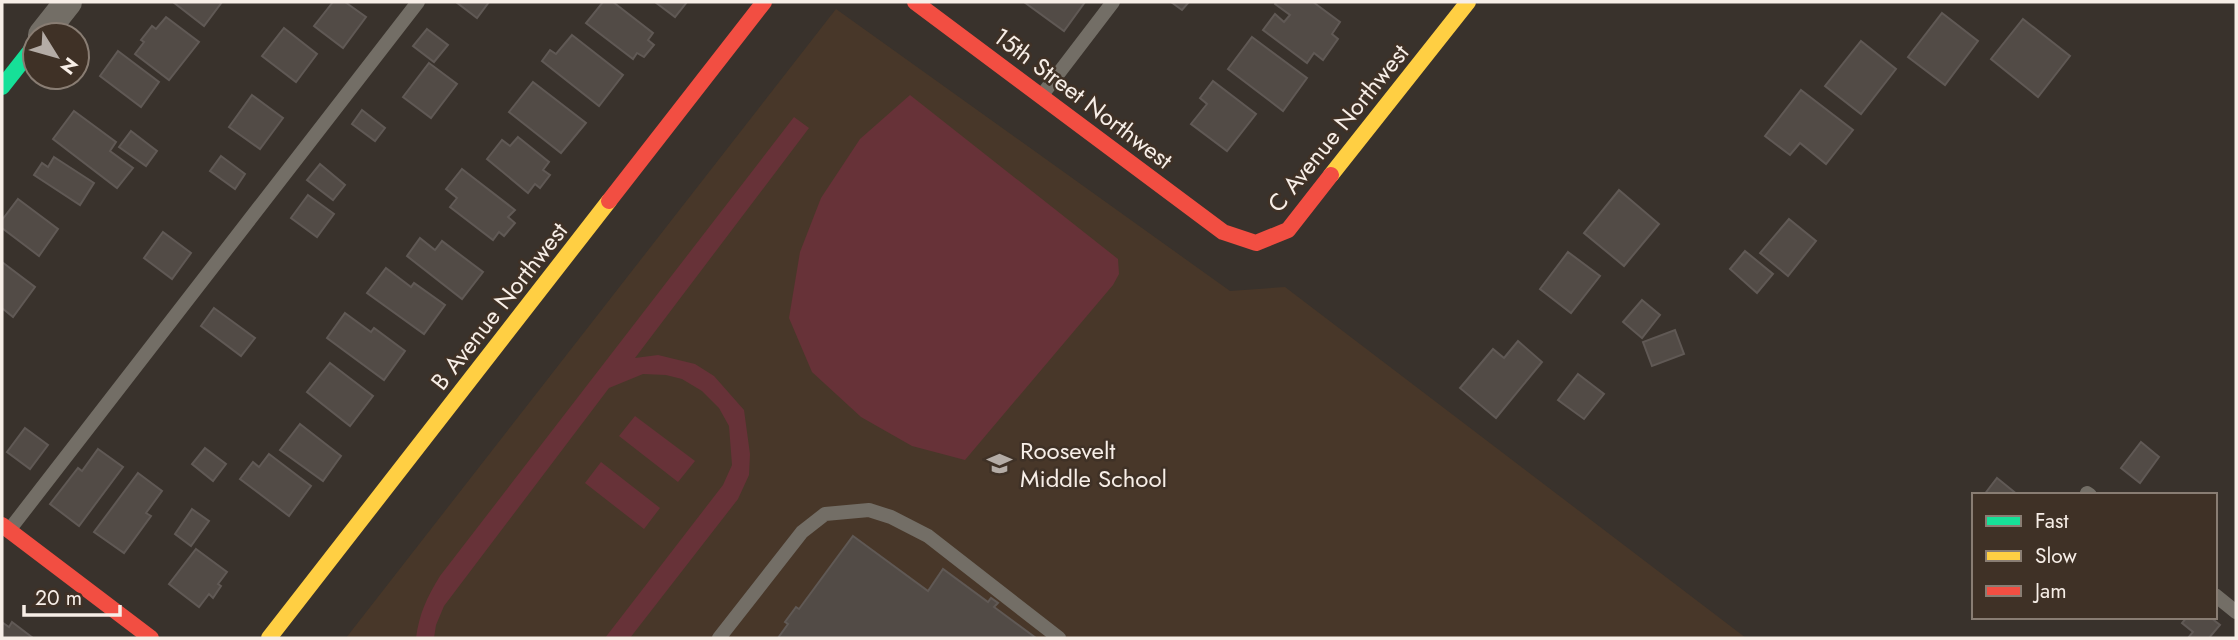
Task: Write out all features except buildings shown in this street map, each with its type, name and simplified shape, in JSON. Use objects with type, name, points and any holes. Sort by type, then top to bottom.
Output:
[{"type":"street","points":[[54,21],[68,2]]},
{"type":"street","name":"B Avenue Northwest","points":[[269,638],[764,2]]},
{"type":"street","name":"15th Street Northwest","points":[[915,2],[1223,232]]},
{"type":"street","name":"C Avenue Northwest","points":[[1223,232],[1256,243],[1288,230],[1468,2]]},
{"type":"street","points":[[2,87],[21,62]]},
{"type":"street","points":[[5,528],[151,638]]},
{"type":"lane","points":[[5,528],[418,2]]},
{"type":"lane","points":[[1042,95],[1114,2]]},
{"type":"lane","points":[[719,638],[802,531],[825,514],[869,510],[891,517],[928,536],[1059,638]]},
{"type":"lane","points":[[2217,597],[2236,612]]},
{"type":"shaded area","name":"Roosevelt Middle School","points":[[836,9],[1230,291],[1285,287],[1746,638],[346,638]]},
{"type":"shaded area","points":[[910,95],[1118,259],[1119,274],[1113,285],[965,460],[912,446],[861,417],[812,372],[789,318],[800,252],[821,198],[860,139]]},
{"type":"shaded area","points":[[794,117],[809,128],[635,358],[658,355],[695,364],[714,376],[744,410],[750,454],[749,475],[738,499],[630,638],[605,638],[723,485],[732,465],[729,426],[719,408],[702,391],[682,379],[643,374],[609,388],[444,606],[434,638],[416,638],[424,606],[440,576]]},
{"type":"shaded area","points":[[635,416],[695,461],[678,482],[619,436]]},
{"type":"shaded area","points":[[601,462],[660,508],[644,529],[585,483]]},
{"type":"traffic: fast","points":[[2,87],[21,63]]},
{"type":"traffic: slow","points":[[1331,175],[1468,2]]},
{"type":"traffic: slow","points":[[269,638],[609,201]]},
{"type":"traffic: jam","points":[[609,201],[764,2]]},
{"type":"traffic: jam","points":[[915,2],[1223,232],[1256,243],[1288,230],[1331,175]]},
{"type":"traffic: jam","points":[[2,525],[151,638]]},
{"type":"place","name":"Roosevelt Middle School","points":[[1000,464]]}]
